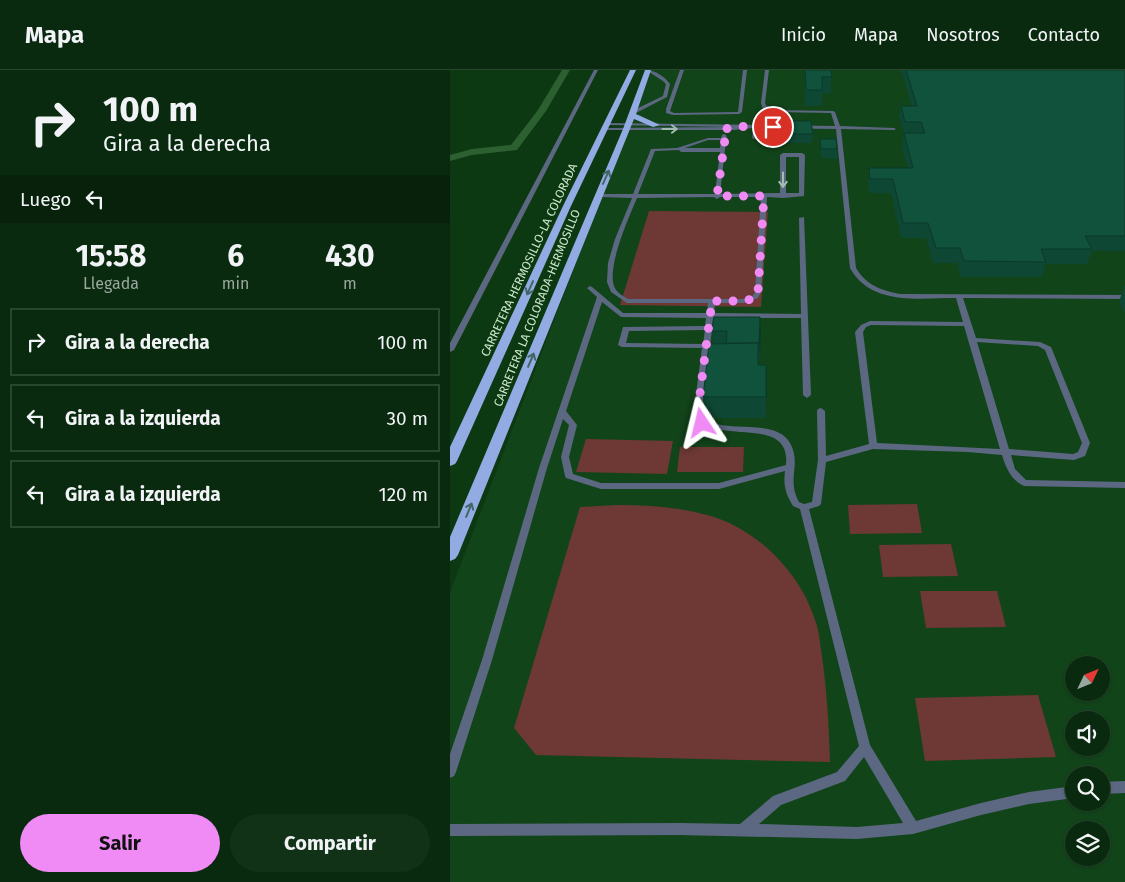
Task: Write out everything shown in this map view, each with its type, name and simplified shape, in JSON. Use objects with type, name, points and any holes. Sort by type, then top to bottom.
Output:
[{"type":"highway","name":"CARRETERA HERMOSILLO-LA COLORADA","points":[[450,461],[633,70]]},
{"type":"highway","name":"CARRETERA LA COLORADA-HERMOSILLO","points":[[450,555],[629,124],[648,70]]},
{"type":"highway","points":[[629,124],[656,125]]},
{"type":"highway","points":[[629,124],[644,129]]},
{"type":"lane","points":[[450,350],[596,70]]},
{"type":"lane","points":[[605,127],[629,124],[664,97],[668,84],[665,80],[648,70]]},
{"type":"lane","points":[[682,70],[668,112],[673,114],[736,114],[740,112],[745,70]]},
{"type":"lane","points":[[768,70],[763,104],[765,108],[774,111],[833,112],[838,128],[853,268],[856,275],[874,290],[885,294],[901,296],[1125,298]]},
{"type":"lane","points":[[717,196],[725,139],[724,114]]},
{"type":"lane","points":[[656,125],[724,127]]},
{"type":"lane","points":[[754,138],[756,126]]},
{"type":"lane","points":[[644,129],[756,126],[894,129]]},
{"type":"lane","points":[[678,150],[708,139],[725,139]]},
{"type":"lane","points":[[723,150],[653,150],[612,263],[610,283],[616,294],[627,301],[744,301],[755,298],[758,292],[764,196]]},
{"type":"lane","points":[[599,195],[635,196],[783,196],[802,195],[802,155],[783,155],[783,196]]},
{"type":"lane","points":[[802,218],[807,395]]},
{"type":"lane","points":[[590,288],[621,315],[805,316]]},
{"type":"lane","points":[[959,296],[1011,470],[1024,483],[1125,485]]},
{"type":"lane","points":[[450,772],[487,660],[543,468],[600,297]]},
{"type":"lane","points":[[712,301],[710,316],[713,328],[706,346],[697,417],[702,423],[721,430],[763,430],[772,433],[784,441],[790,451],[789,490],[796,504],[804,507],[816,504],[822,460],[821,410]]},
{"type":"lane","points":[[873,446],[859,332],[863,326],[870,323],[967,324]]},
{"type":"lane","points":[[706,346],[622,345],[626,329],[713,328]]},
{"type":"lane","points":[[822,460],[873,446],[1006,451],[1074,457],[1082,454],[1086,443],[1048,350],[1040,344],[973,340]]},
{"type":"lane","points":[[562,412],[573,425],[565,457],[569,476],[601,486],[719,486],[790,467]]},
{"type":"lane","points":[[804,507],[865,747],[913,828]]},
{"type":"lane","points":[[742,830],[777,800],[841,778],[865,747]]},
{"type":"lane","points":[[1110,788],[1125,787]]},
{"type":"lane","points":[[450,830],[742,830],[858,833],[913,828],[980,809],[1029,798],[1065,793]]},
{"type":"shaded area","points":[[650,70],[1125,70],[1125,882],[450,882],[450,592]]},
{"type":"shaded area","points":[[649,211],[768,212],[761,307],[620,305]]},
{"type":"shaded area","points":[[586,439],[673,441],[667,474],[576,472]]},
{"type":"shaded area","points":[[680,447],[744,447],[743,472],[677,472]]},
{"type":"shaded area","points":[[917,504],[922,533],[850,534],[848,505]]},
{"type":"shaded area","points":[[617,505],[673,508],[696,512],[726,522],[744,531],[761,543],[790,572],[810,607],[818,630],[824,669],[830,762],[536,755],[514,728],[580,507]]},
{"type":"shaded area","points":[[951,544],[958,576],[883,577],[879,545]]},
{"type":"shaded area","points":[[920,591],[997,591],[1006,627],[926,628]]},
{"type":"shaded area","points":[[1038,695],[1056,757],[925,761],[915,698]]},
{"type":"building","points":[[805,70],[831,70],[832,77],[822,77],[822,90],[806,90]]},
{"type":"building","points":[[906,70],[1125,70],[1125,236],[1085,236],[1092,249],[1041,249],[1046,262],[964,261],[960,248],[936,248],[928,223],[903,223],[893,179],[870,179],[869,168],[913,168],[904,133],[925,133],[921,122],[905,122],[901,106],[917,106]]},
{"type":"building","points":[[786,121],[811,121],[813,134],[787,134]]},
{"type":"building","points":[[820,139],[836,139],[837,149],[821,149]]},
{"type":"building","points":[[714,317],[760,317],[759,343],[726,343],[727,331],[712,331]]},
{"type":"building","points":[[758,343],[758,365],[766,365],[766,397],[703,397],[709,344]]},
{"type":"waterway","points":[[450,158],[472,152],[514,148],[542,111],[566,70]]},
{"type":"route","points":[[702,423],[697,417],[712,301],[744,301],[755,298],[758,292],[764,196],[717,196],[725,139],[724,129],[747,126],[773,127]]}]
